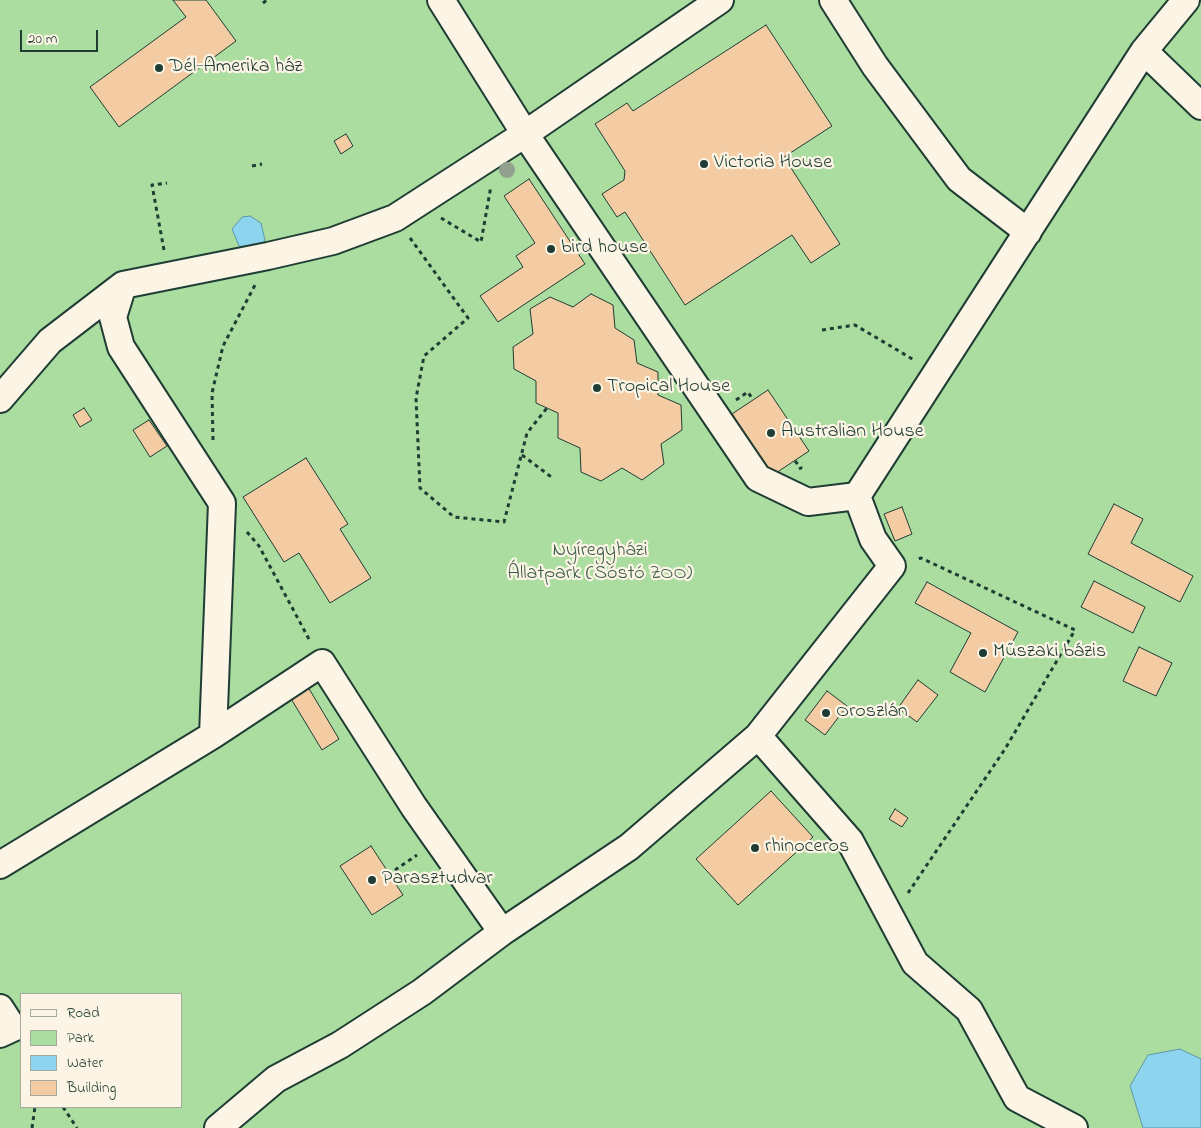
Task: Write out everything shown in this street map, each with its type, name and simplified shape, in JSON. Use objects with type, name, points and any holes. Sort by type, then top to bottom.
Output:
[{"type":"street","points":[[441,0],[525,134],[758,478],[808,502],[857,496]]},
{"type":"street","points":[[0,399],[50,341],[123,284],[268,256],[333,241],[395,218],[525,134],[720,0]]},
{"type":"street","points":[[833,0],[875,66],[959,179],[1028,232]]},
{"type":"street","points":[[857,496],[1144,51],[1186,0]]},
{"type":"street","points":[[1144,51],[1201,106]]},
{"type":"street","points":[[123,284],[113,317],[121,347],[222,503],[213,735]]},
{"type":"street","points":[[218,1128],[276,1078],[348,1040],[422,992],[502,932],[629,847],[758,736],[892,566],[873,539],[857,496]]},
{"type":"street","points":[[0,864],[213,735],[322,663],[414,807],[502,932]]},
{"type":"street","points":[[758,736],[850,841],[915,962],[969,1010],[1017,1098],[1074,1128]]},
{"type":"street","points":[[0,1008],[13,1028],[0,1034]]},
{"type":"path","points":[[263,3],[267,0]]},
{"type":"path","points":[[417,204],[481,242],[498,152]]},
{"type":"path","points":[[252,166],[262,164]]},
{"type":"path","points":[[167,182],[152,185],[168,276]]},
{"type":"path","points":[[395,218],[468,318],[424,356],[416,398],[420,488],[454,517],[504,522],[527,433],[547,408]]},
{"type":"path","points":[[213,447],[212,393],[223,346],[268,256]]},
{"type":"path","points":[[822,330],[855,326],[936,373]]},
{"type":"path","points":[[522,455],[554,479]]},
{"type":"path","points":[[222,503],[259,546],[322,663]]},
{"type":"path","points":[[892,566],[921,558],[1075,630],[1005,749],[892,919]]},
{"type":"path","points":[[32,1128],[35,1108]]},
{"type":"path","points":[[64,1108],[77,1128]]},
{"type":"green space","name":"Nyíregyházi Állatpark (Sóstó ZOO)","points":[[0,0],[1201,0],[1201,1128],[0,1128]]},
{"type":"water","points":[[250,216],[261,223],[265,240],[261,246],[248,251],[239,246],[232,229],[242,217]]},
{"type":"water","points":[[1180,1049],[1201,1059],[1201,1128],[1143,1128],[1130,1086],[1148,1055]]},
{"type":"building","name":"Dél-Amerika ház","points":[[173,0],[206,0],[236,41],[119,127],[90,87],[186,17]]},
{"type":"building","name":"Victoria House","points":[[766,25],[832,126],[784,157],[840,244],[811,263],[792,235],[685,305],[625,212],[617,217],[602,194],[624,180],[625,171],[595,124],[627,103],[633,111]]},
{"type":"building","points":[[346,134],[353,146],[341,154],[334,141]]},
{"type":"building","name":"bird house","points":[[529,179],[585,264],[498,322],[480,296],[523,267],[516,256],[535,243],[504,196]]},
{"type":"building","name":"Tropical House","points":[[591,294],[613,305],[615,328],[634,340],[637,363],[658,372],[658,395],[681,405],[682,430],[661,444],[664,464],[642,480],[622,468],[601,481],[581,472],[580,448],[558,438],[558,413],[536,403],[536,381],[514,369],[513,347],[533,334],[530,309],[550,297],[573,307]]},
{"type":"building","name":"Australian House","points":[[768,390],[809,451],[773,475],[732,414]]},
{"type":"building","points":[[84,408],[92,420],[80,427],[73,415]]},
{"type":"building","points":[[149,420],[167,446],[150,457],[133,430]]},
{"type":"building","points":[[306,458],[348,524],[340,529],[371,578],[330,603],[299,553],[284,562],[243,497]]},
{"type":"building","points":[[1114,504],[1143,519],[1131,543],[1193,576],[1180,602],[1088,554]]},
{"type":"building","points":[[902,507],[912,534],[895,541],[884,514]]},
{"type":"building","points":[[1094,581],[1145,607],[1133,633],[1081,607]]},
{"type":"building","name":"Műszaki bázis","points":[[927,582],[1018,632],[985,692],[950,672],[971,633],[915,603]]},
{"type":"building","points":[[1139,647],[1172,663],[1156,696],[1123,681]]},
{"type":"building","points":[[918,680],[938,695],[917,722],[898,708]]},
{"type":"building","points":[[308,687],[339,739],[322,750],[290,697]]},
{"type":"building","name":"Oroszlán","points":[[827,691],[847,706],[825,735],[805,720]]},
{"type":"building","name":"rhinoceros","points":[[771,791],[813,837],[738,905],[696,859]]},
{"type":"building","points":[[895,809],[908,818],[902,827],[889,819]]},
{"type":"building","name":"Parasztudvar","points":[[371,846],[403,895],[372,915],[340,866]]},
{"type":"place","name":"Dél-Amerika ház","points":[[159,68]]},
{"type":"place","name":"Victoria House","points":[[704,164]]},
{"type":"place","name":"bird house","points":[[551,249]]},
{"type":"place","name":"Tropical House","points":[[597,388]]},
{"type":"place","name":"Australian House","points":[[771,433]]},
{"type":"place","name":"Műszaki bázis","points":[[983,653]]},
{"type":"place","name":"Oroszlán","points":[[826,713]]},
{"type":"place","name":"rhinoceros","points":[[755,848]]},
{"type":"place","name":"Parasztudvar","points":[[372,880]]}]
